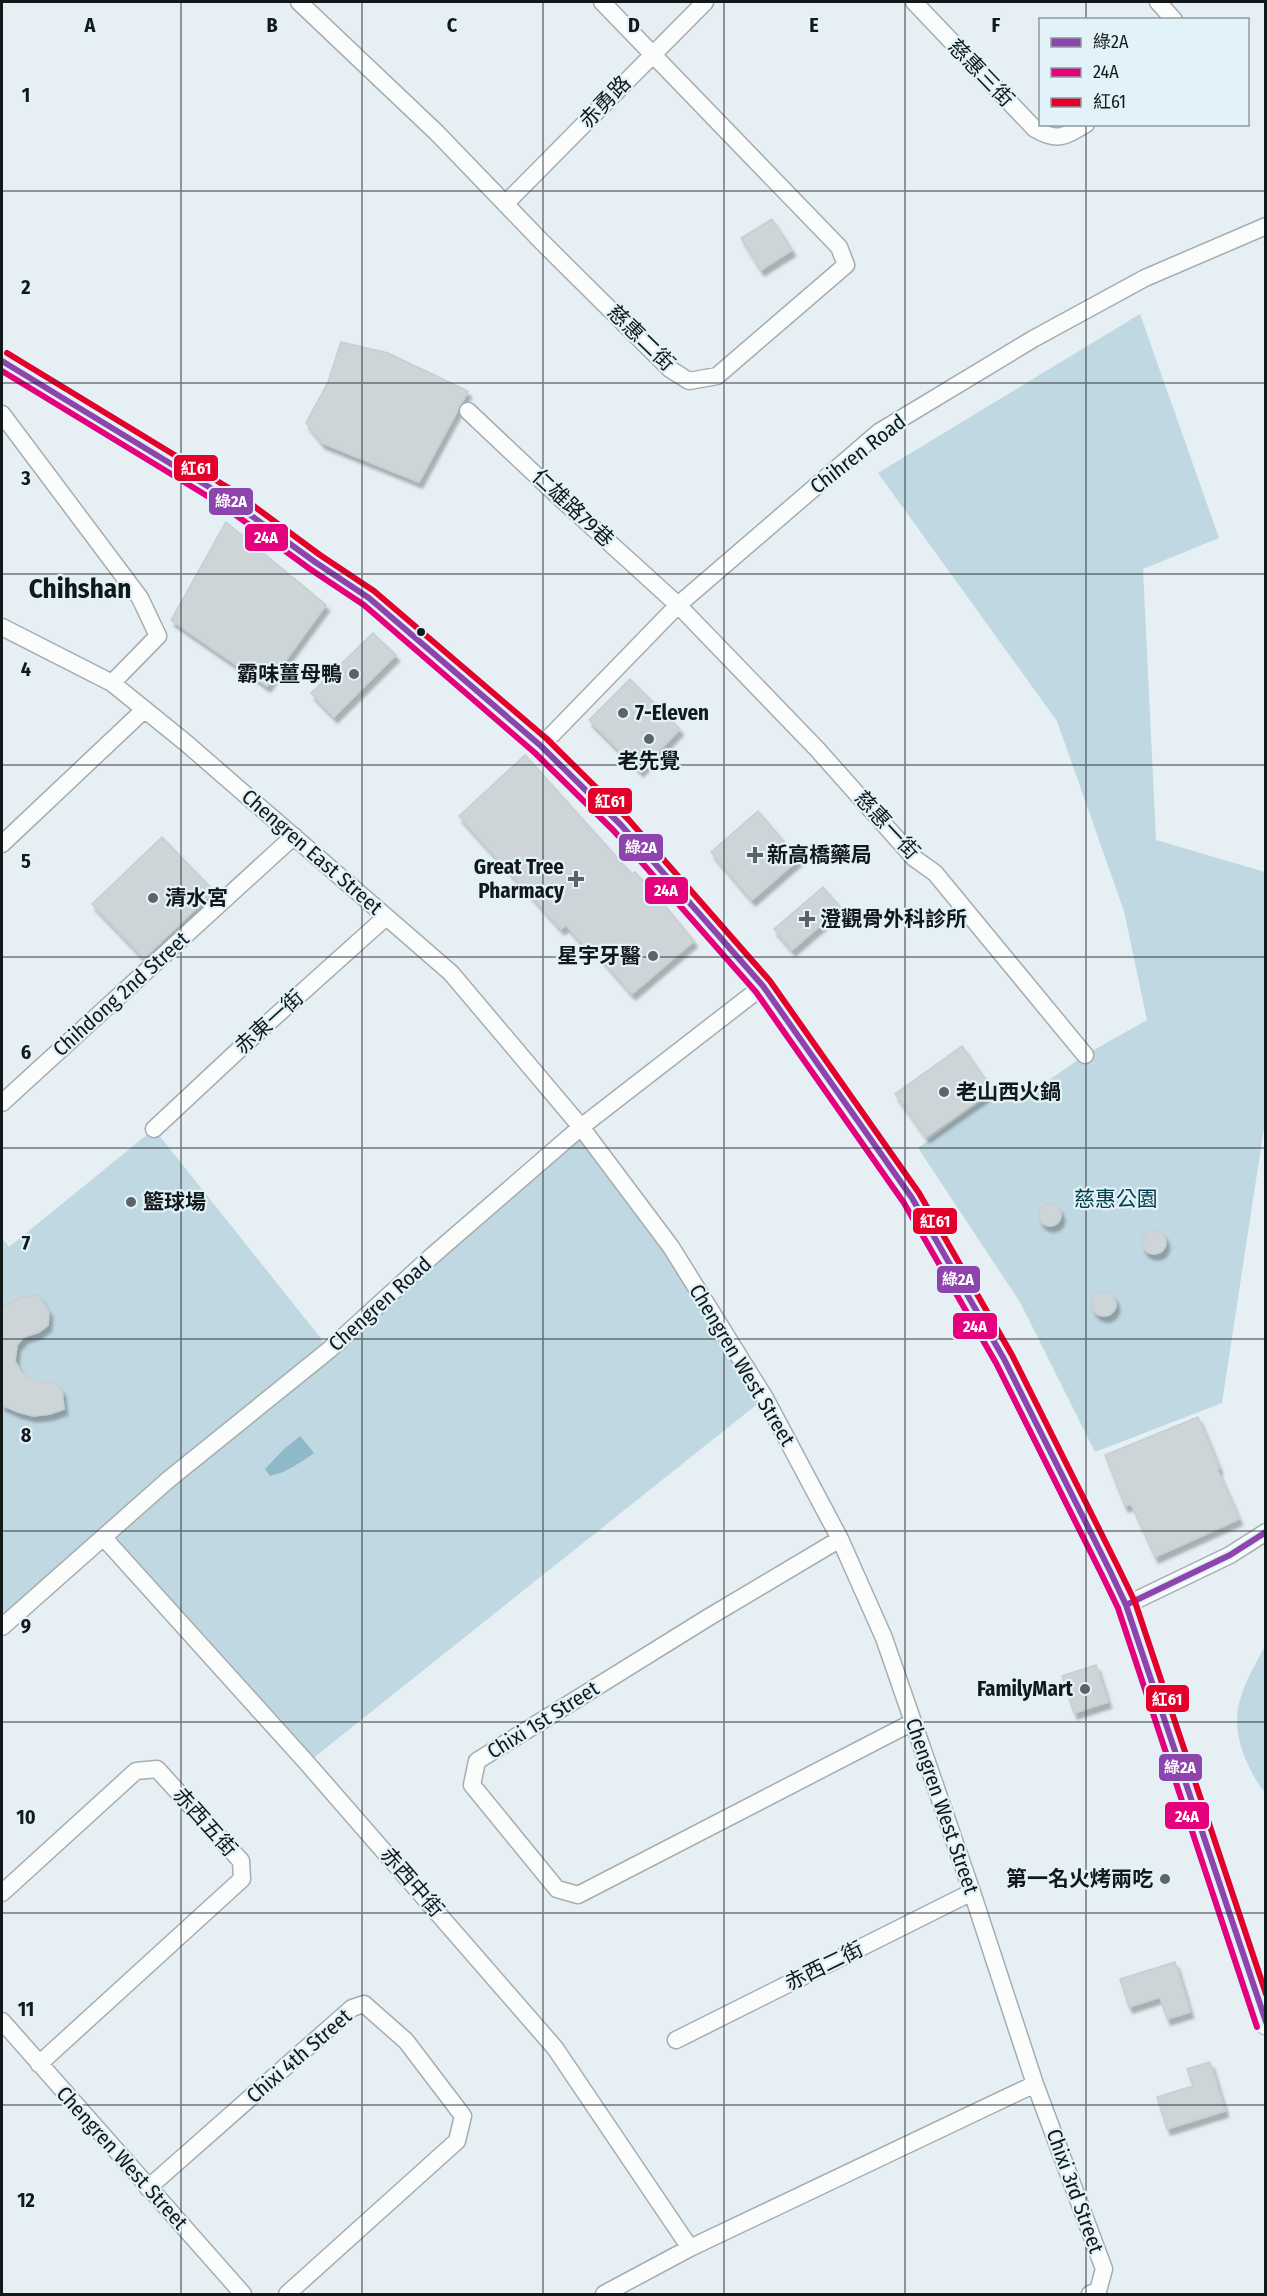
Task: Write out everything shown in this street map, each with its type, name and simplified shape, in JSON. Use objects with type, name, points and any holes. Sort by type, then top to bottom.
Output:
[{"type":"street","name":"慈惠二街","points":[[298,2],[437,133],[662,360],[689,381],[717,376],[846,265],[839,247],[602,2]]},
{"type":"street","name":"赤勇路","points":[[505,204],[705,2]]},
{"type":"street","name":"慈惠三街","points":[[914,2],[1035,129],[1051,138],[1065,136],[1082,126]]},
{"type":"street","points":[[1158,2],[1172,18]]},
{"type":"street","name":"Chihren Road","points":[[541,746],[678,605],[879,432],[1033,339],[1145,278],[1266,226]]},
{"type":"street","points":[[2,360],[227,498],[369,598],[541,746],[621,825],[763,986],[912,1198],[1004,1359],[1125,1605],[1266,2024]]},
{"type":"street","name":"仁雄路79巷","points":[[468,411],[678,605]]},
{"type":"street","points":[[2,414],[140,598],[158,636],[112,683]]},
{"type":"street","name":"慈惠一街","points":[[678,605],[817,749],[914,858],[935,873],[1084,1055]]},
{"type":"street","name":"Chengren East Street","points":[[2,627],[112,683],[294,836],[451,973],[581,1127]]},
{"type":"street","points":[[2,844],[144,710]]},
{"type":"street","name":"Chihdong 2nd Street","points":[[2,1103],[294,836]]},
{"type":"street","name":"赤東一街","points":[[154,1129],[386,917]]},
{"type":"street","name":"Chengren Road","points":[[2,1627],[177,1473],[329,1350],[432,1256],[581,1127],[763,986]]},
{"type":"street","name":"Chengren West Street","points":[[581,1127],[671,1247],[728,1337],[765,1398],[840,1539],[884,1638],[972,1892],[1035,2084]]},
{"type":"street","points":[[1125,1605],[1230,1555],[1266,1532]]},
{"type":"street","name":"赤西中街","points":[[104,1538],[339,1799],[555,2048],[690,2248]]},
{"type":"street","name":"Chixi 1st Street","points":[[840,1539],[709,1617],[477,1761],[472,1785],[557,1889],[578,1895],[913,1722]]},
{"type":"street","name":"赤西五街","points":[[2,1893],[136,1771],[157,1769],[241,1861],[242,1879],[39,2064]]},
{"type":"street","name":"赤西二街","points":[[676,2040],[972,1892]]},
{"type":"street","name":"Chixi 4th Street","points":[[148,2188],[352,2008],[364,2004],[406,2041],[463,2116],[457,2141],[287,2295]]},
{"type":"street","name":"Chengren West Street","points":[[2,2021],[243,2295]]},
{"type":"street","points":[[604,2295],[690,2248],[1035,2084]]},
{"type":"street","name":"Chixi 3rd Street","points":[[1035,2084],[1104,2269],[1098,2291],[1090,2295]]},
{"type":"green space","name":"慈惠公園","points":[[1140,314],[1219,538],[1143,569],[1156,840],[1265,872],[1265,1121],[1222,1403],[1095,1452],[1020,1302],[918,1148],[1002,1086],[1016,1103],[1085,1055],[1147,1020],[1124,911],[1057,721],[878,473]]},
{"type":"green space","points":[[581,1127],[765,1398],[307,1763],[104,1538],[2,1627],[2,1238],[9,1247],[154,1129],[327,1346]]},
{"type":"green space","points":[[1265,1646],[1266,1792],[1257,1781],[1246,1760],[1237,1729],[1237,1715],[1244,1688]]},
{"type":"water","points":[[300,1436],[314,1453],[288,1470],[270,1476],[265,1469]]},
{"type":"building","points":[[772,219],[792,250],[761,270],[741,238]]},
{"type":"building","points":[[341,342],[388,353],[468,391],[419,482],[322,443],[306,423],[328,382]]},
{"type":"building","points":[[226,522],[326,605],[267,686],[171,620]]},
{"type":"building","name":"霸味薑母鴨","points":[[373,633],[396,655],[334,717],[311,693]]},
{"type":"building","points":[[630,679],[680,729],[640,771],[589,720]]},
{"type":"building","points":[[525,755],[632,874],[635,872],[657,896],[694,941],[632,994],[592,948],[589,951],[566,925],[561,929],[459,816]]},
{"type":"building","name":"新高橋藥局","points":[[758,811],[799,859],[752,900],[711,852]]},
{"type":"building","name":"清水宮","points":[[162,837],[214,891],[144,958],[92,904]]},
{"type":"building","name":"澄觀骨外科診所","points":[[823,887],[841,908],[792,950],[774,929]]},
{"type":"building","name":"老山西火鍋","points":[[962,1046],[993,1090],[926,1137],[895,1094]]},
{"type":"building","points":[[1046,1204],[1054,1204],[1061,1211],[1061,1219],[1054,1226],[1046,1226],[1039,1219],[1039,1211]]},
{"type":"building","points":[[1154,1230],[1162,1234],[1166,1242],[1162,1250],[1154,1254],[1146,1250],[1142,1242],[1146,1234]]},
{"type":"building","points":[[1104,1292],[1113,1295],[1116,1304],[1113,1313],[1104,1316],[1095,1313],[1092,1304],[1095,1295]]},
{"type":"building","points":[[39,1295],[49,1312],[48,1325],[39,1332],[24,1337],[17,1345],[15,1361],[21,1372],[35,1382],[56,1383],[62,1391],[64,1409],[33,1416],[2,1405],[2,1307],[22,1297]]},
{"type":"building","points":[[1198,1417],[1239,1519],[1155,1557],[1131,1504],[1125,1506],[1105,1455]]},
{"type":"building","name":"FamilyMart","points":[[1096,1665],[1108,1702],[1074,1713],[1062,1676]]},
{"type":"building","points":[[1175,1962],[1190,2012],[1167,2019],[1160,1997],[1129,2007],[1120,1979]]},
{"type":"building","points":[[1210,2062],[1225,2111],[1167,2129],[1157,2097],[1193,2086],[1187,2069]]},
{"type":"transit line","name":"紅61","points":[[7,353],[232,490],[320,555],[374,591],[547,739],[628,819],[770,981],[919,1193],[1012,1355],[1118,1567],[1135,1602],[1266,1994]]},
{"type":"transit line","name":"綠2A","points":[[2,361],[227,498],[369,598],[541,746],[621,825],[763,986],[912,1198],[1004,1359],[1110,1571],[1126,1605],[1266,2022]]},
{"type":"transit line","name":"24A","points":[[2,371],[222,505],[364,605],[535,753],[614,831],[756,992],[904,1203],[996,1363],[1118,1608],[1257,2027]]},
{"type":"transit line","name":"綠2A","points":[[1126,1605],[1230,1555],[1266,1532]]},
{"type":"place","name":"霸味薑母鴨","points":[[354,674]]},
{"type":"place","name":"7-Eleven","points":[[623,713]]},
{"type":"place","name":"老先覺","points":[[649,739]]},
{"type":"place","name":"新高橋藥局","points":[[755,855]]},
{"type":"place","name":"Great Tree Pharmacy","points":[[576,879]]},
{"type":"place","name":"清水宮","points":[[153,898]]},
{"type":"place","name":"澄觀骨外科診所","points":[[807,919]]},
{"type":"place","name":"星宇牙醫","points":[[653,956]]},
{"type":"place","name":"老山西火鍋","points":[[944,1092]]},
{"type":"place","name":"籃球場","points":[[131,1202]]},
{"type":"place","name":"FamilyMart","points":[[1085,1689]]},
{"type":"place","name":"第一名火烤兩吃","points":[[1165,1879]]},
{"type":"district","name":"Chihshan","points":[[80,589]]}]
